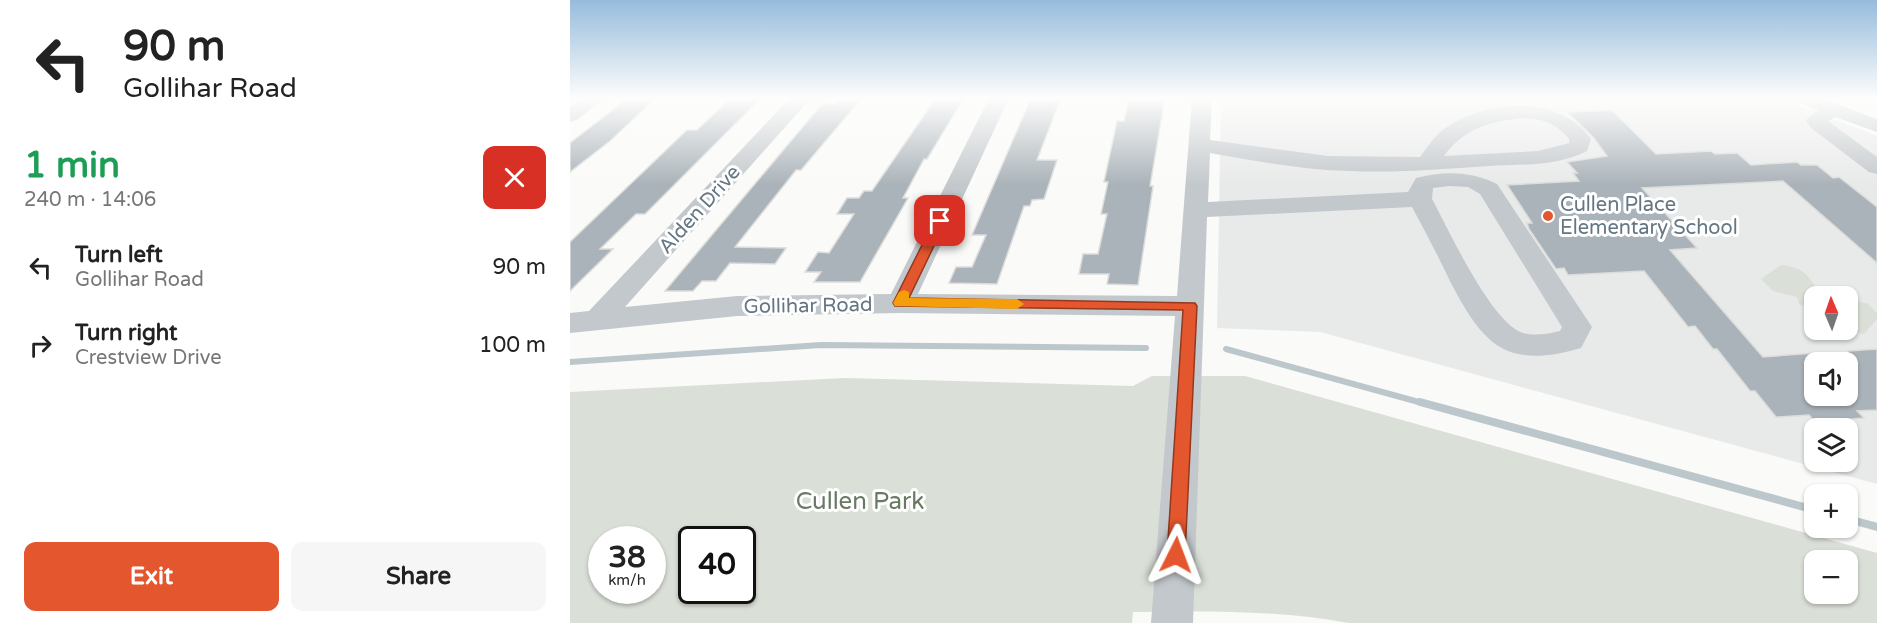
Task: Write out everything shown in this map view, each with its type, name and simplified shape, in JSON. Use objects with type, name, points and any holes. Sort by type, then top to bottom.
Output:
[{"type":"street","name":"Alden Drive","points":[[583,322],[773,127]]},
{"type":"street","points":[[900,303],[985,127]]},
{"type":"street","points":[[1172,623],[1200,127]]},
{"type":"street","points":[[1427,163],[1449,135],[1462,127]]},
{"type":"street","points":[[1199,145],[1324,163],[1371,165],[1427,163],[1544,157],[1569,152],[1579,146],[1581,139],[1568,127]]},
{"type":"street","points":[[1822,127],[1877,167]]},
{"type":"street","points":[[1449,179],[1473,181],[1489,189],[1577,327],[1571,340],[1548,345],[1526,344],[1505,339],[1492,328],[1481,313],[1420,199],[1424,183],[1449,179]]},
{"type":"street","points":[[1194,210],[1420,199]]},
{"type":"street","name":"Gollihar Road","points":[[583,322],[736,306],[900,303],[1190,306]]},
{"type":"shaded area","name":"Cullen Place Elementary School","points":[[1220,127],[1854,127],[1877,136],[1877,484],[1833,472],[1858,472],[1858,418],[1804,418],[1804,464],[1320,332],[1217,328]]},
{"type":"green space","points":[[1781,265],[1801,270],[1816,286],[1804,286],[1804,306],[1800,305],[1797,297],[1773,291],[1761,279]]},
{"type":"green space","points":[[1858,302],[1867,303],[1877,313],[1877,319],[1864,334],[1858,333]]},
{"type":"green space","name":"Cullen Park","points":[[1152,376],[1245,376],[1804,533],[1804,538],[1823,538],[1877,553],[1877,623],[1349,623],[1296,616],[1188,611],[1133,612],[1132,623],[570,623],[570,392],[845,378],[1133,386]]},
{"type":"building","points":[[591,127],[625,127],[570,172],[570,143]]},
{"type":"building","points":[[700,127],[732,127],[645,214],[636,214],[600,249],[613,249],[570,291],[570,242],[687,130],[697,130]]},
{"type":"building","points":[[803,127],[837,127],[801,170],[796,170],[735,247],[786,248],[775,264],[730,263],[716,281],[702,281],[693,291],[665,291]]},
{"type":"building","points":[[916,127],[946,127],[927,159],[924,159],[903,198],[908,198],[860,282],[814,282],[821,272],[805,272],[818,252],[829,253],[854,214],[837,214],[847,198],[859,198],[864,191],[872,191]]},
{"type":"building","points":[[1018,127],[1050,127],[1037,160],[1057,160],[1044,199],[1032,200],[1030,206],[1024,206],[997,284],[949,283],[956,267],[972,267],[986,235],[972,235]]},
{"type":"building","points":[[1116,127],[1160,127],[1150,186],[1153,186],[1138,285],[1107,284],[1109,274],[1079,274],[1083,254],[1098,254],[1107,214],[1101,214],[1108,182],[1104,182]]},
{"type":"building","points":[[1583,127],[1629,127],[1656,154],[1711,151],[1715,154],[1737,153],[1751,165],[1797,162],[1801,165],[1817,165],[1833,178],[1839,177],[1877,207],[1877,263],[1783,181],[1642,188],[1697,248],[1670,250],[1763,357],[1804,354],[1804,406],[1858,406],[1858,352],[1848,351],[1877,349],[1877,410],[1857,411],[1864,418],[1858,418],[1812,418],[1809,415],[1776,417],[1755,391],[1750,391],[1717,349],[1713,349],[1695,326],[1688,327],[1644,271],[1568,275],[1564,268],[1556,269],[1529,229],[1527,223],[1532,223],[1507,185],[1579,181],[1573,173],[1577,173],[1567,162],[1607,156]]},
{"type":"waterway","points":[[570,362],[821,345],[1146,348]]},
{"type":"waterway","points":[[1226,349],[1426,404]]},
{"type":"waterway","points":[[1420,402],[1804,507]]},
{"type":"waterway","points":[[1858,522],[1877,527]]},
{"type":"slow traffic","points":[[904,295],[900,303],[1017,304]]},
{"type":"place","name":"Cullen Place Elementary School","points":[[1548,216]]},
{"type":"route","points":[[940,221],[900,303],[1190,306],[1176,555]]}]
